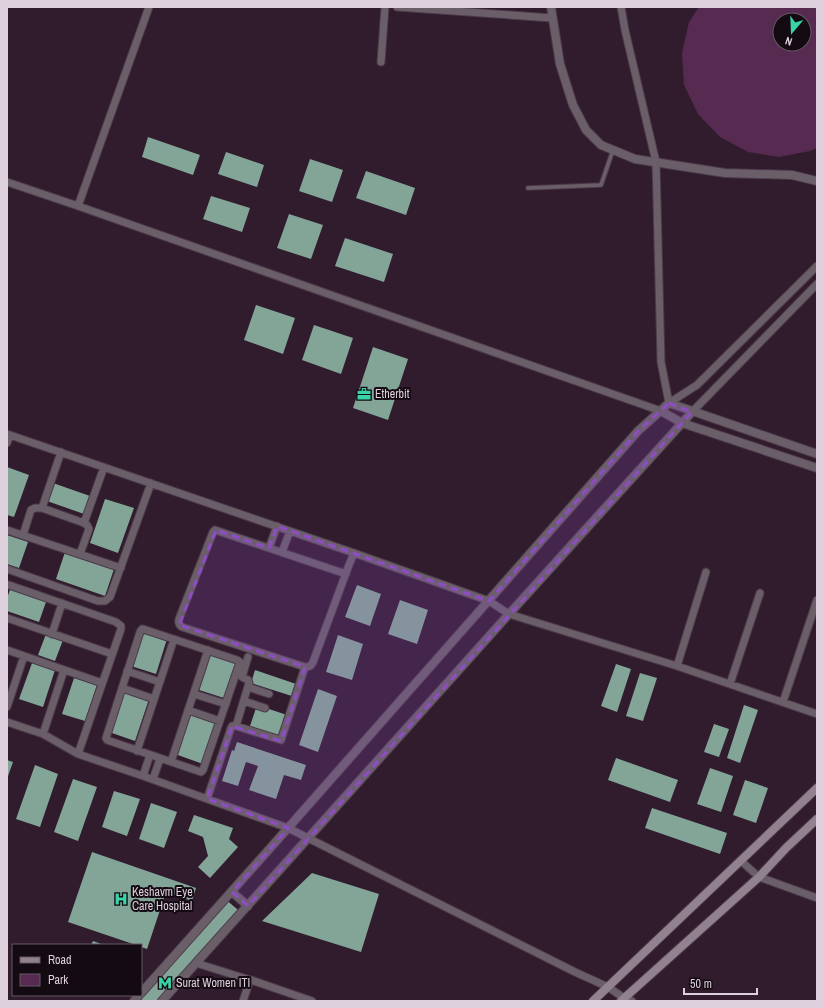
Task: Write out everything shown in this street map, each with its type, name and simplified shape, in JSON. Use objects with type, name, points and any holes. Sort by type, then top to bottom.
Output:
[{"type":"main road","points":[[593,1001],[817,788]]},
{"type":"main road","points":[[625,1000],[759,876],[817,819]]},
{"type":"street","points":[[78,206],[149,7]]},
{"type":"street","points":[[381,62],[385,7]]},
{"type":"street","points":[[397,7],[552,18]]},
{"type":"street","points":[[551,7],[560,64],[573,105],[586,130],[601,146],[634,159],[725,172],[792,175],[817,181]]},
{"type":"street","points":[[621,7],[656,162],[661,362],[668,403]]},
{"type":"street","points":[[7,182],[661,410],[682,423],[817,468]]},
{"type":"street","points":[[142,992],[232,892],[638,431],[668,403],[697,385],[817,266]]},
{"type":"street","points":[[162,1001],[692,412],[817,284]]},
{"type":"street","points":[[668,403],[817,454]]},
{"type":"street","points":[[7,443],[8,434],[489,601],[509,614],[677,666],[817,714]]},
{"type":"street","points":[[42,508],[61,452]]},
{"type":"street","points":[[84,523],[104,467]]},
{"type":"street","points":[[7,569],[98,601],[105,601],[110,597],[151,483]]},
{"type":"street","points":[[23,535],[31,510],[35,508],[42,508],[87,525],[89,529],[80,554]]},
{"type":"street","points":[[269,548],[276,526]]},
{"type":"street","points":[[7,530],[120,568]]},
{"type":"street","points":[[346,574],[214,530],[178,623],[182,627],[305,667],[309,667],[313,662],[354,553]]},
{"type":"street","points":[[282,552],[290,531]]},
{"type":"street","points":[[677,666],[706,572]]},
{"type":"street","points":[[7,585],[116,622],[121,626],[78,754]]},
{"type":"street","points":[[730,684],[760,593]]},
{"type":"street","points":[[783,702],[817,600]]},
{"type":"street","points":[[52,634],[62,603]]},
{"type":"street","points":[[7,618],[112,654]]},
{"type":"street","points":[[142,629],[208,650],[240,662],[203,771],[199,772],[106,740],[127,671],[142,629]]},
{"type":"street","points":[[137,751],[174,639]]},
{"type":"street","points":[[7,650],[102,683]]},
{"type":"street","points":[[171,762],[208,650]]},
{"type":"street","points":[[7,707],[24,656]]},
{"type":"street","points":[[236,726],[249,682],[242,677],[248,657]]},
{"type":"street","points":[[208,799],[232,726],[281,740],[305,667]]},
{"type":"street","points":[[43,734],[64,670]]},
{"type":"street","points":[[127,671],[160,682]]},
{"type":"street","points":[[248,687],[269,694]]},
{"type":"street","points":[[122,688],[154,699]]},
{"type":"street","points":[[194,694],[226,704]]},
{"type":"street","points":[[244,700],[265,708]]},
{"type":"street","points":[[188,710],[220,721]]},
{"type":"street","points":[[7,722],[43,734],[78,754],[153,779],[288,828],[575,972],[608,987],[625,1000]]},
{"type":"street","points":[[143,776],[150,755]]},
{"type":"street","points":[[153,779],[160,758]]},
{"type":"street","points":[[741,861],[759,876],[817,898]]},
{"type":"street","points":[[232,892],[248,906]]},
{"type":"street","points":[[196,963],[253,981],[297,998],[312,1001]]},
{"type":"street","points":[[243,1001],[250,980]]},
{"type":"lane","points":[[528,188],[600,185],[613,150]]},
{"type":"highlighted area","points":[[669,403],[692,412],[248,906],[232,892],[288,828],[207,799],[232,726],[281,741],[305,667],[179,625],[216,530],[269,548],[277,526],[489,601],[638,431]]},
{"type":"green space","points":[[699,7],[817,7],[817,148],[810,151],[779,157],[748,152],[720,137],[698,114],[684,85],[682,53],[689,22]]},
{"type":"building","points":[[148,137],[200,155],[193,175],[142,157]]},
{"type":"building","points":[[226,152],[264,165],[257,187],[218,174]]},
{"type":"building","points":[[310,159],[343,170],[332,202],[299,191]]},
{"type":"building","points":[[366,171],[415,188],[406,215],[356,198]]},
{"type":"building","points":[[211,196],[250,208],[242,232],[203,219]]},
{"type":"building","points":[[289,214],[323,225],[311,259],[277,248]]},
{"type":"building","points":[[345,238],[393,254],[384,282],[335,266]]},
{"type":"building","points":[[256,305],[295,318],[283,354],[244,340]]},
{"type":"building","points":[[314,325],[353,338],[341,374],[302,360]]},
{"type":"building","points":[[373,347],[408,359],[388,420],[353,408]]},
{"type":"building","points":[[7,467],[29,475],[14,517],[7,515]]},
{"type":"building","points":[[53,483],[90,496],[84,514],[47,501]]},
{"type":"building","points":[[105,499],[134,508],[118,553],[90,543]]},
{"type":"building","points":[[7,535],[28,542],[19,568],[7,564]]},
{"type":"building","points":[[65,552],[114,569],[105,596],[56,579]]},
{"type":"building","points":[[357,585],[381,594],[370,626],[345,617]]},
{"type":"building","points":[[11,587],[47,599],[39,622],[7,611],[7,598]]},
{"type":"building","points":[[400,600],[428,610],[417,644],[388,634]]},
{"type":"building","points":[[143,631],[167,639],[156,674],[131,666]]},
{"type":"building","points":[[46,634],[63,640],[55,661],[38,655]]},
{"type":"building","points":[[338,635],[363,644],[352,680],[326,672]]},
{"type":"building","points":[[211,653],[236,662],[224,698],[199,690]]},
{"type":"building","points":[[32,663],[55,670],[43,707],[19,699]]},
{"type":"building","points":[[616,664],[631,669],[617,712],[601,706]]},
{"type":"building","points":[[255,670],[299,685],[295,697],[251,683]]},
{"type":"building","points":[[640,673],[657,678],[643,721],[626,716]]},
{"type":"building","points":[[74,678],[97,685],[85,721],[62,714]]},
{"type":"building","points":[[318,689],[337,696],[318,752],[299,745]]},
{"type":"building","points":[[123,690],[149,699],[135,741],[109,732]]},
{"type":"building","points":[[257,705],[287,715],[279,740],[249,729]]},
{"type":"building","points":[[744,705],[758,710],[740,763],[727,758]]},
{"type":"building","points":[[189,713],[217,722],[203,764],[175,754]]},
{"type":"building","points":[[714,724],[729,729],[719,757],[704,752]]},
{"type":"building","points":[[237,742],[306,765],[301,780],[284,775],[276,799],[249,790],[258,766],[246,762],[238,786],[222,781],[232,750],[234,751]]},
{"type":"building","points":[[616,758],[678,780],[670,802],[608,780]]},
{"type":"building","points":[[7,760],[13,762],[7,779]]},
{"type":"building","points":[[35,765],[58,774],[40,827],[16,819]]},
{"type":"building","points":[[710,768],[733,776],[721,812],[697,804]]},
{"type":"building","points":[[73,779],[97,787],[78,841],[54,832]]},
{"type":"building","points":[[745,780],[768,788],[756,823],[733,815]]},
{"type":"building","points":[[114,791],[140,799],[127,836],[102,827]]},
{"type":"building","points":[[151,803],[177,812],[164,848],[139,839]]},
{"type":"building","points":[[652,808],[727,833],[720,854],[645,828]]},
{"type":"building","points":[[194,815],[233,828],[229,839],[238,847],[210,878],[198,867],[208,856],[203,837],[188,831]]},
{"type":"building","points":[[92,852],[196,888],[192,901],[166,892],[147,949],[142,947],[142,944],[133,944],[68,922]]},
{"type":"building","points":[[312,873],[379,894],[361,952],[262,921]]},
{"type":"building","points":[[224,898],[244,915],[167,1001],[132,1001],[136,996],[142,996],[142,990]]},
{"type":"building","points":[[93,941],[101,944],[92,944]]},
{"type":"place","name":"Etherbit","points":[[364,394]]},
{"type":"place","name":"Keshavm Eye Care Hospital","points":[[121,899]]},
{"type":"place","name":"Surat Women ITI","points":[[165,983]]}]
